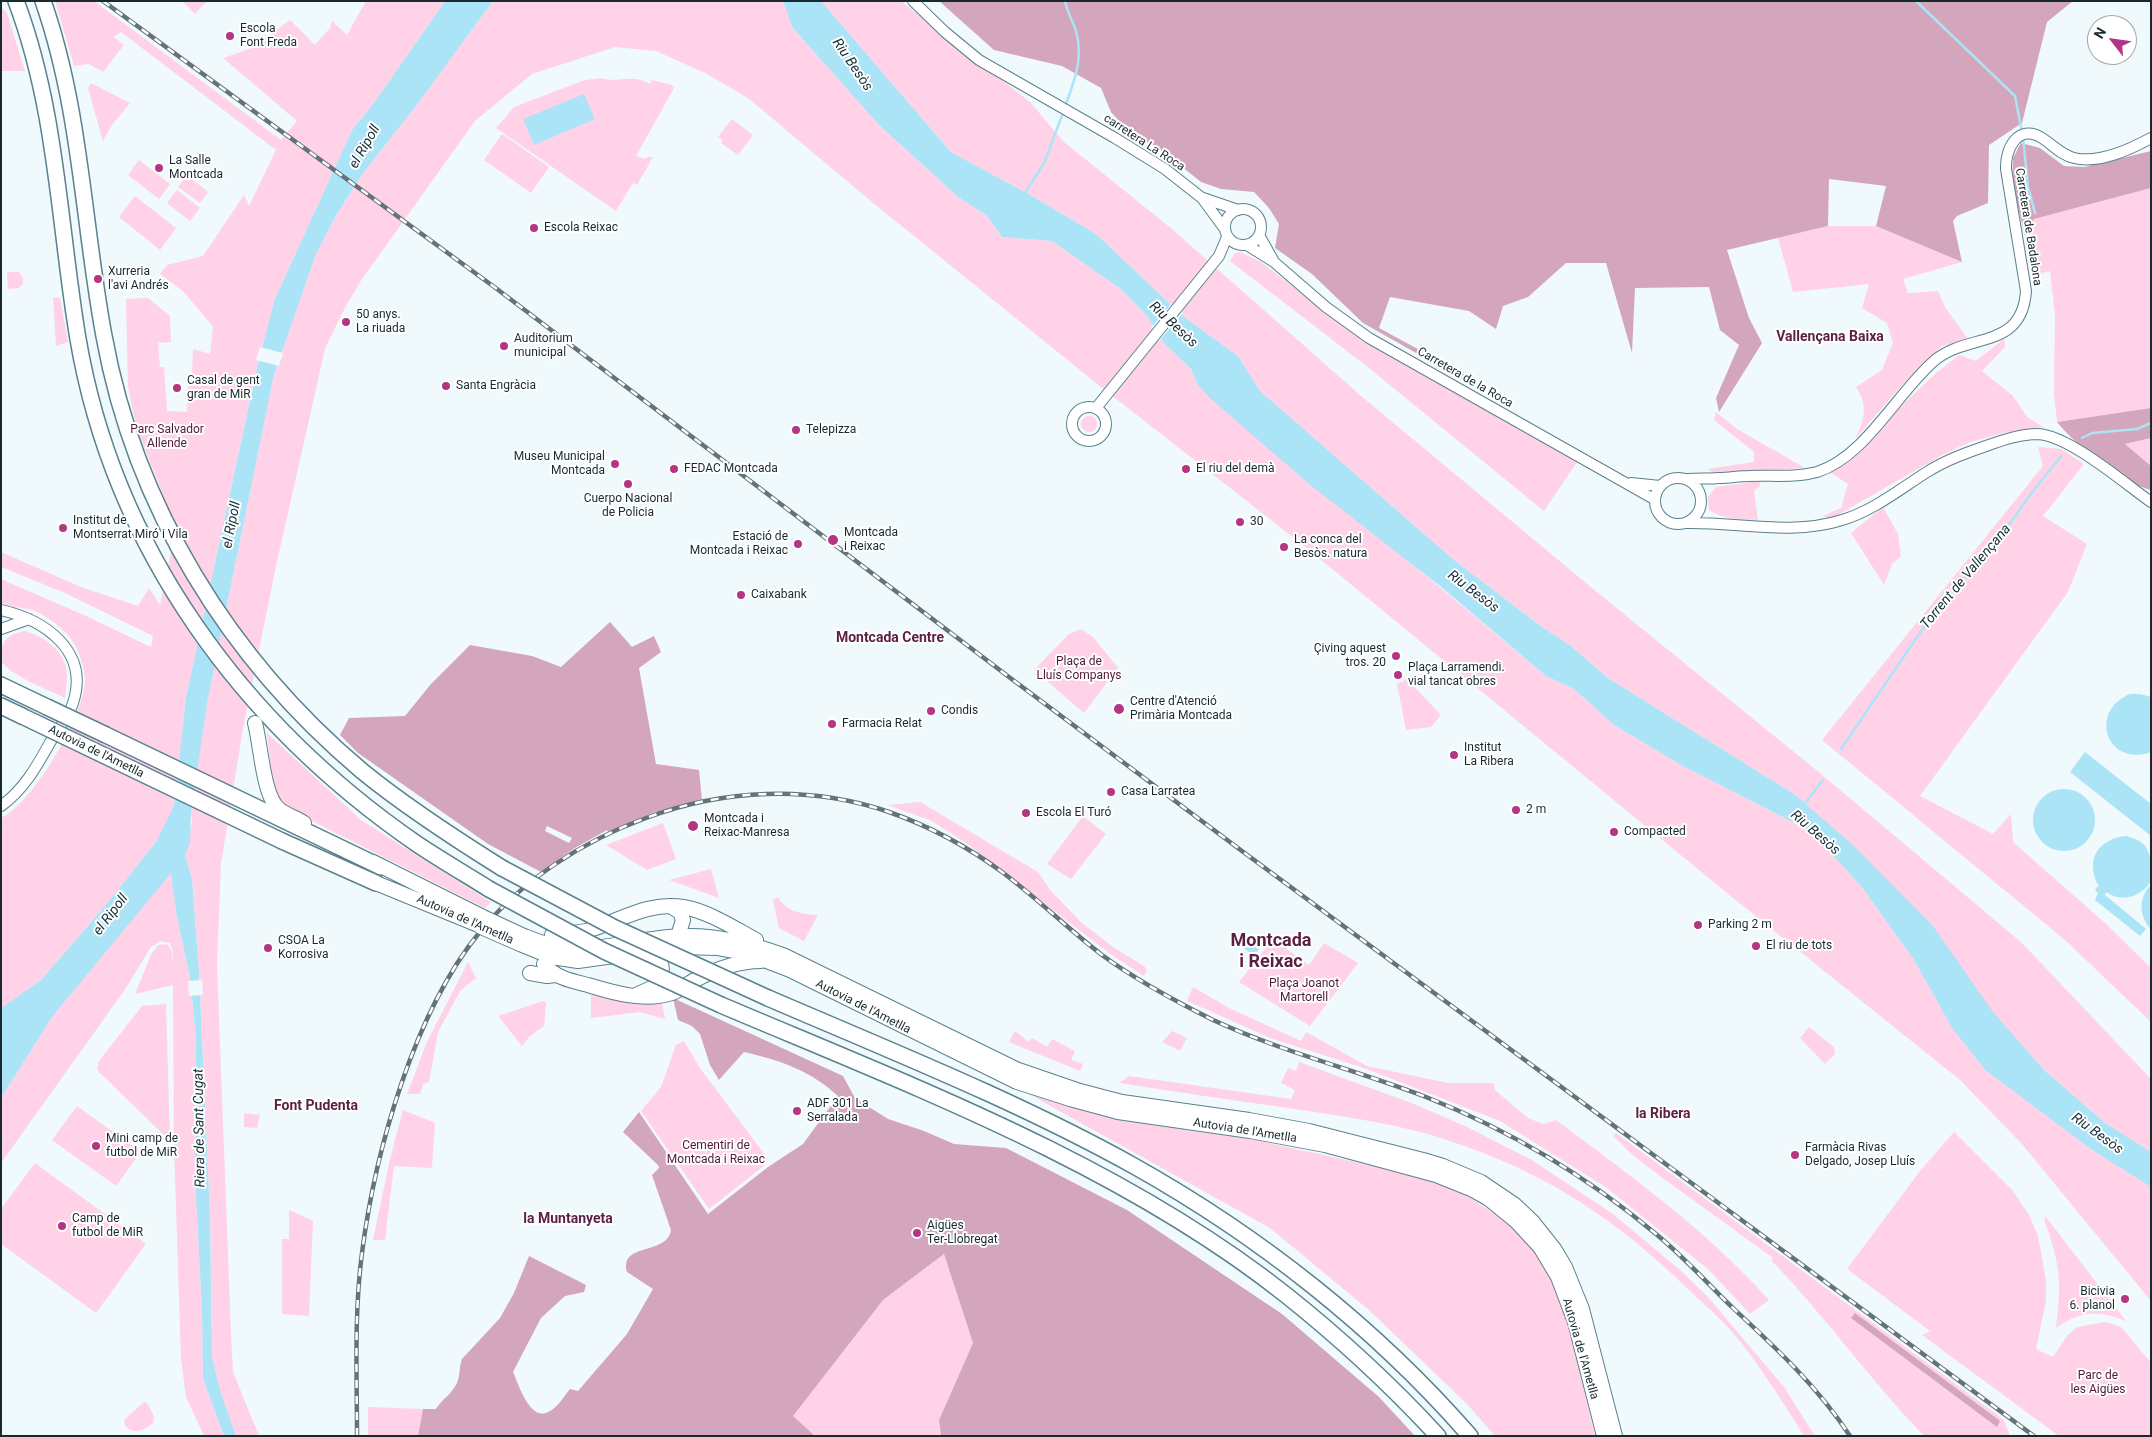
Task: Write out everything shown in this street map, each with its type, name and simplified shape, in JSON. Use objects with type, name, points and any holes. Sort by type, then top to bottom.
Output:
[{"type":"highway","points":[[16,1],[34,58],[49,129],[79,342],[105,444],[122,491],[160,569],[198,630],[250,696],[276,724],[345,788],[416,842],[489,889],[604,951],[722,1005],[967,1110],[1085,1168],[1157,1208],[1207,1239],[1285,1294],[1375,1372],[1438,1436]]},
{"type":"highway","points":[[42,1],[58,51],[74,122],[91,259],[104,337],[127,430],[144,477],[166,527],[215,609],[266,676],[299,711],[362,770],[430,822],[502,868],[615,928],[768,998],[1036,1116],[1134,1166],[1184,1196],[1255,1243],[1341,1310],[1402,1365],[1470,1436]]},
{"type":"highway","points":[[1,672],[29,698]]},
{"type":"highway","name":"Autovia de l'Ametlla","points":[[1,685],[381,866],[543,954],[565,960],[678,936],[726,939],[753,944],[783,955],[1016,1069],[1080,1091],[1122,1102],[1249,1120],[1309,1131],[1428,1162],[1481,1182],[1515,1205],[1532,1221],[1555,1250],[1565,1267],[1582,1309],[1615,1436]]},
{"type":"highway","name":"Autovia de l'Ametlla","points":[[1,706],[282,841],[376,883],[482,922]]},
{"type":"highway","points":[[255,723],[260,740],[266,785],[275,805],[280,810],[381,866]]},
{"type":"highway","points":[[670,906],[680,912],[684,920],[678,936]]},
{"type":"highway","points":[[557,932],[586,931],[648,908],[680,906],[695,910],[783,955]]},
{"type":"highway","name":"Autovia de l'Ametlla","points":[[588,955],[645,953],[678,947],[718,948],[746,953],[771,962],[1017,1082],[1118,1112],[1250,1131],[1325,1145],[1436,1175],[1471,1189],[1489,1199],[1516,1221],[1540,1247],[1558,1277],[1575,1322],[1604,1436]]},
{"type":"highway","points":[[635,995],[651,990],[661,974],[660,962],[652,955],[645,953]]},
{"type":"highway","points":[[530,973],[547,976],[556,975],[607,991],[649,997],[669,994],[695,980],[738,963],[771,962]]},
{"type":"highway","points":[[544,964],[556,975]]},
{"type":"street","name":"carretera La Roca","points":[[913,1],[945,32],[979,60],[1164,169],[1202,198],[1226,232]]},
{"type":"street","name":"Carretera de Badalona","points":[[1688,480],[1806,474],[1817,472],[1836,463],[1867,435],[1934,360],[1953,350],[2002,334],[2018,320],[2023,310],[2026,291],[2006,169],[2007,152],[2011,143],[2017,138],[2025,134],[2041,137],[2061,153],[2075,159],[2090,159],[2130,149],[2151,138]]},
{"type":"street","name":"carretera La Roca","points":[[1202,198],[1238,210]]},
{"type":"street","points":[[1096,408],[1218,256],[1226,232],[1228,216],[1238,210],[1248,210],[1257,216],[1260,225],[1259,235],[1253,242],[1218,256]]},
{"type":"street","points":[[1226,232],[1242,245]]},
{"type":"street","name":"Carretera de la Roca","points":[[1259,235],[1274,262]]},
{"type":"street","name":"Carretera de la Roca","points":[[1242,245],[1274,262],[1326,307],[1369,338],[1654,499]]},
{"type":"street","points":[[1687,522],[1697,515],[1700,510],[1700,492],[1688,480],[1673,478],[1660,486],[1654,499],[1656,510],[1662,518],[1676,524],[1714,522],[1726,525],[1798,527],[1835,522],[1857,515],[1958,455],[2007,439],[2037,434],[2055,438],[2074,447],[2150,502]]},
{"type":"street","points":[[1700,492],[1718,478]]},
{"type":"street","points":[[1625,482],[1660,486]]},
{"type":"street","points":[[1700,510],[1714,522]]},
{"type":"street","points":[[1,610],[29,619],[48,629],[60,639],[72,658],[76,680],[73,703],[30,776],[1,806]]},
{"type":"street","points":[[1,629],[29,619]]},
{"type":"green space","name":"Parc Salvador Allende","points":[[55,1],[94,1],[281,140],[297,121],[223,58],[253,48],[290,20],[315,45],[330,28],[332,21],[347,35],[366,1],[445,1],[374,103],[352,130],[274,301],[257,368],[186,698],[174,806],[156,842],[100,912],[41,980],[1,1008],[1,818],[14,809],[27,795],[54,758],[76,716],[85,682],[83,665],[74,643],[68,635],[40,613],[1,603],[1,579],[151,647],[153,636],[65,593],[1,567],[1,552],[81,587],[138,606],[149,588],[160,605],[176,528],[136,426],[128,387],[126,299],[148,298],[170,316],[171,342],[158,343],[160,367],[164,367],[167,411],[187,412],[189,379],[192,378],[193,349],[210,354],[213,327],[184,292],[160,274],[167,265],[203,256],[244,195],[249,206],[276,150],[121,32],[114,37],[124,45],[103,72],[89,64],[74,66]]},
{"type":"green space","points":[[182,1],[207,1],[195,14]]},
{"type":"green space","points":[[493,1],[783,1],[792,27],[879,125],[958,197],[987,216],[1002,237],[1052,241],[1122,290],[1148,317],[1162,341],[1191,369],[1197,384],[1546,676],[1574,689],[1614,725],[1681,765],[1810,831],[1861,886],[1914,960],[1952,1028],[1985,1070],[2095,1152],[2151,1187],[2151,1301],[2021,1143],[1960,1080],[1727,893],[1303,545],[1096,383],[872,202],[748,98],[705,73],[656,51],[615,47],[532,74],[475,121],[360,282],[341,315],[325,349],[276,566],[243,729],[221,863],[217,964],[233,1372],[259,1436],[236,1436],[220,1390],[212,1356],[210,1217],[199,972],[192,879],[185,855],[192,822],[191,812],[197,761],[208,698],[274,375],[316,254],[338,212],[364,172],[419,102]]},
{"type":"green space","points":[[821,1],[901,1],[1030,102],[1064,142],[1172,229],[1360,395],[1598,593],[1815,769],[2021,942],[2151,1079],[2151,1152],[2104,1122],[2045,1071],[1794,794],[1608,678],[1571,646],[1542,627],[1454,560],[1260,391],[1238,356],[1183,316],[1096,234],[1032,196],[951,152]]},
{"type":"green space","points":[[1,7],[7,13],[25,71],[1,71]]},
{"type":"green space","points":[[602,78],[608,80],[637,79],[650,84],[652,80],[672,85],[674,88],[636,156],[644,159],[653,157],[637,185],[633,183],[616,211],[496,128],[514,107],[585,80]]},
{"type":"green space","points":[[91,83],[130,103],[112,125],[103,141],[88,88]]},
{"type":"green space","points":[[732,119],[753,135],[738,155],[721,143],[723,140],[718,137]]},
{"type":"green space","points":[[502,134],[549,167],[531,193],[484,160]]},
{"type":"green space","points":[[139,160],[170,184],[159,199],[128,175]]},
{"type":"green space","points":[[187,175],[208,192],[200,203],[178,187]]},
{"type":"green space","points":[[2151,188],[2151,408],[2057,422],[2054,393],[2055,314],[2050,271],[2031,277],[2025,236],[2034,219]]},
{"type":"green space","points":[[177,190],[200,208],[190,221],[167,203]]},
{"type":"green space","points":[[135,196],[176,228],[160,250],[119,217]]},
{"type":"green space","points":[[1828,226],[1876,226],[1962,262],[1903,279],[1908,293],[1938,291],[1945,307],[1968,339],[1942,346],[1901,386],[1855,439],[1864,413],[1863,401],[1856,387],[1882,370],[1893,343],[1887,323],[1862,308],[1869,284],[1793,292],[1778,238]]},
{"type":"green space","points":[[1240,252],[1261,262],[1366,343],[1577,462],[1544,511],[1369,368],[1230,261],[1235,253]]},
{"type":"green space","points":[[7,272],[19,272],[23,278],[23,284],[19,288],[8,289]]},
{"type":"green space","points":[[60,297],[68,342],[56,346],[53,298]]},
{"type":"green space","points":[[2004,339],[2005,347],[1982,371],[2013,396],[2027,417],[2043,427],[2004,433],[1970,442],[1942,455],[1831,519],[1823,516],[1841,508],[1848,484],[1831,473],[1861,449],[1896,411],[1935,374],[1959,355],[1976,361]]},
{"type":"green space","points":[[1716,412],[1737,429],[1805,468],[1714,473],[1707,469],[1754,462],[1754,452],[1714,420]]},
{"type":"green space","points":[[1086,416],[1092,416],[1097,421],[1095,430],[1086,432],[1081,427],[1081,421]]},
{"type":"green space","points":[[2151,438],[2151,466],[2125,444]]},
{"type":"green space","points":[[2038,447],[2061,449],[2084,464],[2043,516],[2087,544],[2068,592],[1920,796],[1993,834],[2011,814],[2013,842],[2105,923],[2151,968],[2151,1022],[2065,940],[1822,740],[2043,466]]},
{"type":"green space","points":[[1760,481],[1760,486],[1754,491],[1758,520],[1727,517],[1709,510],[1708,497],[1716,487]]},
{"type":"green space","points":[[1883,507],[1898,534],[1901,556],[1892,564],[1884,585],[1851,533]]},
{"type":"green space","name":"Plaça de Lluís Companys","points":[[1081,629],[1093,637],[1118,668],[1084,713],[1034,670],[1069,634]]},
{"type":"green space","points":[[25,631],[47,641],[63,658],[67,674],[65,698],[11,671],[1,660],[2,648],[7,639]]},
{"type":"green space","points":[[1407,679],[1441,715],[1431,727],[1406,730],[1397,684]]},
{"type":"green space","points":[[267,733],[361,820],[491,902],[485,908],[278,804],[272,781]]},
{"type":"green space","points":[[920,802],[1038,872],[1051,891],[1082,923],[1113,947],[1144,966],[1147,970],[1144,976],[1109,953],[966,843],[932,821],[888,805]]},
{"type":"green space","points":[[1083,816],[1106,834],[1071,879],[1047,864]]},
{"type":"green space","points":[[663,823],[676,859],[647,870],[606,845]]},
{"type":"green space","points":[[711,869],[719,898],[669,880]]},
{"type":"green space","points":[[171,872],[176,912],[190,978],[196,1037],[195,1178],[202,1311],[203,1379],[224,1436],[204,1436],[186,1397],[181,1359],[174,1146],[173,985],[135,994],[151,955],[158,945],[167,944],[172,951],[173,965],[173,951],[170,943],[160,941],[151,947],[126,988],[1,1163],[1,1098],[52,1017]]},
{"type":"green space","points":[[778,897],[790,909],[800,913],[818,915],[804,941],[779,928],[773,900]]},
{"type":"green space","name":"Plaça Joanot Martorell","points":[[1273,939],[1309,965],[1324,943],[1358,963],[1310,1026],[1239,982]]},
{"type":"green space","points":[[468,962],[476,978],[460,991],[438,1032],[429,1082],[423,1084],[420,1094],[407,1094],[427,1042]]},
{"type":"green space","points":[[1193,987],[1229,1008],[1301,1041],[1306,1032],[1367,1066],[1448,1083],[1494,1083],[1495,1090],[1528,1118],[1543,1124],[1556,1120],[1667,1204],[1719,1250],[1769,1300],[1750,1314],[1709,1270],[1607,1188],[1500,1121],[1364,1068],[1273,1039],[1187,1001]]},
{"type":"green space","points":[[591,995],[662,1003],[665,1019],[640,1012],[591,1018]]},
{"type":"green space","points":[[543,1001],[546,1002],[544,1026],[529,1037],[522,1046],[498,1016]]},
{"type":"green space","points":[[166,1004],[170,1141],[97,1070],[99,1061],[142,1006]]},
{"type":"green space","points":[[1809,1027],[1834,1047],[1835,1054],[1825,1064],[1800,1038]]},
{"type":"green space","points":[[1015,1031],[1029,1042],[1032,1038],[1047,1047],[1052,1039],[1075,1051],[1071,1060],[1083,1064],[1080,1071],[1009,1042]]},
{"type":"green space","points":[[1172,1031],[1187,1038],[1180,1051],[1162,1042]]},
{"type":"green space","name":"Cementiri de Montcada i Reixac","points":[[684,1041],[700,1068],[768,1159],[765,1165],[709,1209],[641,1111],[661,1087],[676,1045]]},
{"type":"green space","points":[[1299,1062],[1414,1104],[1465,1126],[1530,1159],[1613,1214],[1679,1269],[1708,1297],[1784,1387],[1815,1436],[1804,1436],[1775,1390],[1731,1330],[1661,1264],[1606,1219],[1577,1200],[1516,1167],[1447,1140],[1408,1129],[1348,1117],[1119,1083],[1129,1076],[1291,1099],[1295,1090],[1281,1083],[1288,1068],[1296,1071]]},
{"type":"green space","points":[[1027,1093],[1179,1129],[1255,1140],[1387,1169],[1431,1181],[1467,1196],[1507,1222],[1535,1252],[1559,1287],[1595,1436],[1495,1436],[1467,1404],[1369,1310],[1270,1228]]},
{"type":"green space","name":"Mini camp de futbol de MiR","points":[[77,1106],[141,1152],[116,1186],[52,1140]]},
{"type":"green space","points":[[403,1110],[435,1123],[432,1168],[394,1166],[385,1240],[373,1240],[390,1159]]},
{"type":"green space","points":[[244,1113],[260,1115],[257,1128],[244,1127]]},
{"type":"green space","name":"Parc de les Aigües","points":[[1954,1132],[2013,1191],[2029,1215],[2038,1236],[2046,1280],[2046,1301],[2036,1349],[2053,1357],[2067,1336],[2077,1327],[2105,1322],[2121,1327],[2151,1363],[2151,1436],[2059,1436],[1922,1335],[1930,1331],[1847,1269],[1920,1171]]},
{"type":"green space","points":[[1616,1133],[2004,1420],[2010,1436],[1924,1436],[1771,1260],[1773,1258],[1635,1157],[1613,1136]]},
{"type":"green space","name":"Camp de futbol de MiR","points":[[35,1163],[146,1244],[96,1313],[1,1244],[1,1209]]},
{"type":"green space","points":[[289,1210],[313,1221],[309,1316],[282,1314],[282,1239],[289,1239]]},
{"type":"green space","points":[[2046,1217],[2126,1321],[2107,1315],[2090,1314],[2074,1318],[2056,1328],[2059,1297],[2058,1273],[2044,1219]]},
{"type":"green space","points":[[944,1254],[973,1343],[939,1420],[941,1436],[815,1436],[792,1416],[883,1300]]},
{"type":"green space","points":[[144,1402],[147,1403],[154,1416],[153,1423],[139,1431],[128,1429],[125,1426],[124,1420]]},
{"type":"green space","points":[[368,1407],[423,1409],[418,1436],[368,1436]]},
{"type":"shaded area","points":[[939,1],[2073,1],[2047,22],[2022,123],[1989,145],[1988,203],[1957,216],[1953,221],[1962,262],[1876,226],[1886,186],[1829,179],[1828,226],[1727,250],[1749,318],[1762,343],[1719,412],[1716,398],[1739,345],[1720,330],[1709,287],[1635,288],[1632,353],[1606,263],[1566,263],[1528,297],[1503,306],[1496,329],[1469,311],[1390,297],[1379,328],[1464,374],[1462,379],[1363,323],[1312,274],[1275,248],[1279,224],[1269,208],[1254,192],[1221,189],[1201,182],[1156,146],[1133,137],[1111,112],[1101,88],[1062,66],[994,50]]},
{"type":"shaded area","points":[[2021,143],[2040,148],[2064,166],[2085,167],[2151,151],[2151,188],[2034,219],[2025,236],[2012,182],[2013,158]]},
{"type":"shaded area","points":[[2151,408],[2151,438],[2125,444],[2151,466],[2151,490],[2114,472],[2087,452],[2057,422]]},
{"type":"shaded area","points":[[610,622],[632,647],[654,636],[661,652],[639,668],[656,764],[699,770],[702,800],[655,812],[608,832],[607,830],[575,848],[541,872],[488,844],[358,753],[340,735],[349,718],[405,716],[431,684],[470,645],[532,656],[561,667]],"holes":[[[547,826],[572,838],[569,843],[545,831]]]},
{"type":"shaded area","points":[[673,998],[843,1076],[855,1098],[888,1119],[924,1131],[954,1144],[1006,1148],[1127,1210],[1282,1314],[1379,1397],[1415,1436],[941,1436],[939,1420],[973,1343],[944,1254],[883,1300],[793,1416],[815,1436],[418,1436],[423,1409],[436,1409],[455,1387],[462,1359],[500,1318],[514,1293],[529,1256],[586,1285],[584,1292],[565,1296],[541,1318],[513,1372],[530,1407],[536,1412],[542,1414],[552,1410],[570,1389],[578,1391],[627,1334],[653,1289],[627,1272],[626,1263],[630,1256],[636,1252],[653,1247],[668,1238],[671,1230],[652,1175],[659,1168],[658,1165],[623,1132],[639,1112],[708,1214],[768,1167],[803,1144],[838,1096],[806,1073],[782,1063],[744,1052],[719,1080],[710,1065],[700,1034],[692,1026],[678,1020]]},
{"type":"shaded area","points":[[1855,1313],[2000,1421],[1997,1427],[1851,1318]]},
{"type":"water","points":[[445,1],[493,1],[419,102],[364,172],[338,212],[316,254],[274,375],[208,698],[191,812],[190,843],[185,855],[192,879],[199,972],[210,1217],[212,1356],[220,1390],[236,1436],[224,1436],[203,1379],[202,1311],[195,1178],[196,1037],[190,978],[176,912],[171,873],[52,1017],[1,1098],[1,1008],[41,980],[100,912],[156,842],[174,806],[186,698],[257,368],[274,301],[352,130],[374,103]]},
{"type":"water","name":"Riu Besòs","points":[[783,1],[821,1],[951,152],[1032,196],[1096,234],[1183,316],[1238,356],[1260,391],[1454,560],[1542,627],[1571,646],[1608,678],[1794,794],[1852,844],[1933,926],[1993,1012],[2045,1071],[2104,1122],[2151,1152],[2151,1187],[2095,1152],[1985,1070],[1952,1028],[1914,960],[1861,886],[1810,831],[1681,765],[1614,725],[1574,689],[1546,676],[1440,586],[1309,484],[1210,398],[1197,384],[1191,369],[1162,341],[1148,317],[1122,290],[1052,241],[1002,237],[987,216],[958,197],[879,125],[792,27]]},
{"type":"water","points":[[584,94],[595,119],[534,145],[523,119]]},
{"type":"water","points":[[2130,694],[2151,697],[2151,752],[2136,755],[2124,752],[2114,745],[2108,736],[2106,724],[2109,713],[2117,702]]},
{"type":"water","points":[[2085,752],[2151,804],[2151,836],[2070,772]]},
{"type":"water","points":[[2064,789],[2081,794],[2086,798],[2090,803],[2095,820],[2090,837],[2086,842],[2081,846],[2064,851],[2047,846],[2042,842],[2038,837],[2033,820],[2038,803],[2042,798],[2047,794]]},
{"type":"water","points":[[2126,836],[2141,842],[2148,851],[2151,864],[2151,881],[2142,891],[2131,897],[2118,897],[2106,892],[2105,895],[2146,929],[2140,936],[2095,900],[2098,893],[2095,890],[2098,886],[2100,888],[2093,870],[2093,861],[2096,854],[2100,847],[2107,842]]},
{"type":"water","points":[[2151,885],[2151,929],[2142,913],[2142,901]]},
{"type":"water","points":[[1244,936],[1259,950],[1253,956],[1238,943]]},
{"type":"pier","points":[[1172,303],[1183,313],[1159,341],[1151,328]]},
{"type":"pier","points":[[260,347],[283,353],[279,366],[256,360]]},
{"type":"pier","points":[[202,980],[203,995],[189,996],[188,981]]},
{"type":"waterway","points":[[1065,1],[1076,31],[1079,51],[1077,70],[1065,107]]},
{"type":"waterway","points":[[1916,1],[2015,96],[2022,132]]},
{"type":"waterway","points":[[1025,193],[1044,163],[1063,113]]},
{"type":"waterway","points":[[2023,137],[2028,187],[2035,213]]},
{"type":"waterway","name":"Torrent de Vallençana","points":[[2082,438],[2092,433],[2137,429],[2151,423]]},
{"type":"waterway","name":"Torrent de Vallençana","points":[[1841,749],[1934,612],[2001,536],[2061,456]]},
{"type":"waterway","name":"Torrent de Vallençana","points":[[1803,806],[1823,780]]},
{"type":"railway","points":[[103,1],[497,289],[1246,854],[2034,1436]]},
{"type":"railway","points":[[357,1436],[356,1344],[359,1276],[368,1213],[388,1128],[401,1085],[435,1002],[456,966],[479,933],[514,896],[555,864],[599,838],[622,827],[675,808],[736,796],[767,794],[829,797],[859,803],[889,812],[933,831],[976,854],[1002,872],[1102,955],[1142,982],[1184,1005],[1213,1020],[1266,1042],[1426,1097],[1487,1124],[1547,1156],[1630,1213],[1676,1252],[1796,1369],[1838,1418],[1850,1436]]},
{"type":"place","name":"Escola Font Freda","points":[[230,36]]},
{"type":"place","name":"La Salle Montcada","points":[[159,168]]},
{"type":"place","name":"Escola Reixac","points":[[534,228]]},
{"type":"place","name":"Xurreria l'avi Andrés","points":[[98,279]]},
{"type":"place","name":"50 anys. La riuada","points":[[346,322]]},
{"type":"place","name":"Auditorium municipal","points":[[504,346]]},
{"type":"place","name":"Santa Engràcia","points":[[446,386]]},
{"type":"place","name":"Casal de gent gran de MiR","points":[[177,388]]},
{"type":"place","name":"Telepizza","points":[[796,430]]},
{"type":"place","name":"Museu Municipal Montcada","points":[[615,464]]},
{"type":"place","name":"FEDAC Montcada","points":[[674,469]]},
{"type":"place","name":"El riu del demà","points":[[1186,469]]},
{"type":"place","name":"Cuerpo Nacional de Policia","points":[[628,484]]},
{"type":"place","name":"30","points":[[1240,522]]},
{"type":"place","name":"Institut de Montserrat Miró i Vila","points":[[63,528]]},
{"type":"place","name":"Montcada i Reixac","points":[[833,540]]},
{"type":"place","name":"Estació de Montcada i Reixac","points":[[798,544]]},
{"type":"place","name":"La conca del Besòs. natura","points":[[1284,547]]},
{"type":"place","name":"Caixabank","points":[[741,595]]},
{"type":"place","name":"Çiving aquest tros. 20","points":[[1396,656]]},
{"type":"place","name":"Plaça Larramendi. vial tancat obres","points":[[1398,675]]},
{"type":"place","name":"Centre d'Atenció Primària Montcada","points":[[1119,709]]},
{"type":"place","name":"Condis","points":[[931,711]]},
{"type":"place","name":"Farmacia Relat","points":[[832,724]]},
{"type":"place","name":"Institut La Ribera","points":[[1454,755]]},
{"type":"place","name":"Casa Larratea","points":[[1111,792]]},
{"type":"place","name":"2 m","points":[[1516,810]]},
{"type":"place","name":"Escola El Turó","points":[[1026,813]]},
{"type":"place","name":"Montcada i Reixac-Manresa","points":[[693,826]]},
{"type":"place","name":"Compacted","points":[[1614,832]]},
{"type":"place","name":"Parking 2 m","points":[[1698,925]]},
{"type":"place","name":"El riu de tots","points":[[1756,946]]},
{"type":"place","name":"CSOA La Korrosiva","points":[[268,948]]},
{"type":"place","name":"ADF 301 La Serralada","points":[[797,1111]]},
{"type":"place","name":"Mini camp de futbol de MiR","points":[[96,1146]]},
{"type":"place","name":"Farmàcia Rivas Delgado, Josep Lluís","points":[[1795,1155]]},
{"type":"place","name":"Camp de futbol de MiR","points":[[62,1226]]},
{"type":"place","name":"Aigües Ter-Llobregat","points":[[917,1233]]},
{"type":"place","name":"Bicivia 6. planol","points":[[2125,1299]]},
{"type":"district","name":"Vallençana Baixa","points":[[1830,337]]},
{"type":"district","name":"Montcada Centre","points":[[890,638]]},
{"type":"district","name":"Montcada i Reixac","points":[[1271,951]]},
{"type":"district","name":"Font Pudenta","points":[[316,1106]]},
{"type":"district","name":"la Ribera","points":[[1663,1114]]},
{"type":"district","name":"la Muntanyeta","points":[[568,1219]]},
{"type":"water label","name":"el Ripoll","points":[[365,147]]},
{"type":"water label","name":"el Ripoll","points":[[232,525]]},
{"type":"water label","name":"el Ripoll","points":[[111,915]]},
{"type":"water label","name":"Riera de Sant Cugat","points":[[200,1128]]}]
